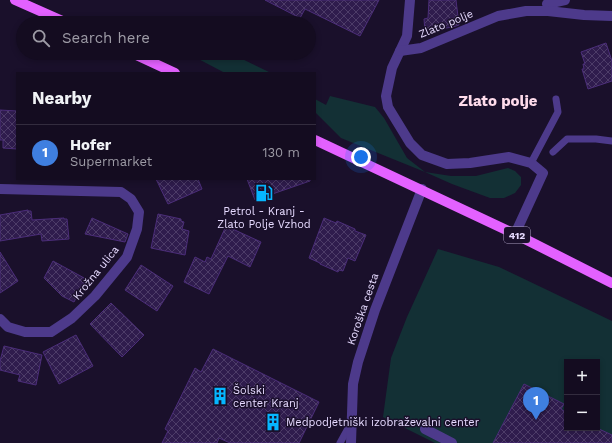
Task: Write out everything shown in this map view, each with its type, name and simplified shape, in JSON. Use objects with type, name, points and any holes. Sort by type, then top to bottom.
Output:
[{"type":"main road","points":[[15,0],[51,16]]},
{"type":"main road","points":[[145,60],[162,69],[172,72]]},
{"type":"main road","name":"412","points":[[318,144],[422,189],[612,283]]},
{"type":"street","name":"Zlato polje","points":[[410,0],[407,36],[392,68],[386,96],[388,107],[410,143],[422,154],[447,164],[470,163],[509,156],[531,163]]},
{"type":"street","name":"Zlato polje","points":[[400,50],[421,48],[498,16],[526,11],[565,0]]},
{"type":"street","name":"Zlato polje","points":[[548,5],[584,15],[612,16]]},
{"type":"street","points":[[515,234],[543,173],[531,163]]},
{"type":"street","name":"Krožna ulica","points":[[0,189],[121,192],[131,199],[139,212],[137,229],[127,257],[94,296],[72,318],[51,332],[25,332],[8,327],[0,319]]},
{"type":"street","name":"Koroška cesta","points":[[351,443],[353,384],[358,362],[375,310],[422,189]]},
{"type":"street","points":[[425,429],[452,443]]},
{"type":"lane","points":[[531,163],[558,112],[556,99]]},
{"type":"lane","points":[[554,152],[567,139],[612,141]]},
{"type":"lane","points":[[340,443],[351,422]]},
{"type":"green space","points":[[200,60],[244,60],[269,72],[223,72]]},
{"type":"green space","points":[[330,96],[375,107],[384,118],[407,158],[425,172],[341,138],[316,113],[316,100],[326,105]]},
{"type":"green space","points":[[508,168],[515,171],[521,177],[521,185],[515,193],[504,198],[490,198],[425,172],[451,176],[476,176]]},
{"type":"green space","points":[[438,249],[499,267],[612,321],[612,443],[435,443],[383,417],[391,358],[407,317]]},
{"type":"building","points":[[265,0],[379,0],[360,36],[305,9],[301,16],[296,16]]},
{"type":"building","points":[[429,0],[456,0],[459,25],[425,31],[424,19],[428,18]]},
{"type":"building","points":[[606,43],[612,61],[612,81],[588,89],[582,69],[584,69],[583,64],[585,64],[581,52]]},
{"type":"building","points":[[0,110],[16,111],[16,149],[3,148],[3,140],[0,140]]},
{"type":"building","points":[[156,180],[198,180],[202,189],[168,204]]},
{"type":"building","name":"Petrol - Kranj - Zlato Polje Vzhod","points":[[247,180],[310,180],[310,181],[255,200]]},
{"type":"building","points":[[28,210],[31,211],[32,220],[67,219],[69,239],[42,241],[41,234],[0,241],[0,215]]},
{"type":"building","points":[[158,214],[181,219],[181,221],[184,222],[182,229],[189,231],[185,255],[151,248]]},
{"type":"building","points":[[92,218],[128,234],[125,242],[85,234]]},
{"type":"building","points":[[324,218],[336,223],[337,221],[366,235],[355,261],[348,258],[343,271],[339,270],[338,272],[309,258]]},
{"type":"building","points":[[226,226],[261,242],[250,267],[228,256],[209,294],[184,282],[195,257],[205,262],[207,257],[211,259]]},
{"type":"building","points":[[0,252],[18,281],[0,293]]},
{"type":"building","points":[[53,261],[86,279],[74,302],[62,296],[44,278]]},
{"type":"building","points":[[141,265],[173,286],[157,311],[125,290]]},
{"type":"building","points":[[111,303],[144,335],[122,357],[90,324]]},
{"type":"building","points":[[76,335],[93,366],[59,384],[43,352]]},
{"type":"building","points":[[4,346],[42,355],[36,385],[18,381],[20,375],[0,370],[0,361]]},
{"type":"building","points":[[213,349],[319,402],[299,443],[230,443],[219,438],[217,443],[162,443],[168,431],[165,429],[195,368],[201,372]]},
{"type":"building","points":[[524,384],[564,404],[561,409],[564,411],[564,431],[600,431],[600,429],[612,435],[612,443],[493,443]]},
{"type":"place","name":"Petrol - Kranj - Zlato Polje Vzhod","points":[[264,193]]},
{"type":"place","name":"Šolski center Kranj","points":[[220,396]]},
{"type":"place","name":"Hofer","points":[[536,420]]},
{"type":"place","name":"Medpodjetniški izobraževalni center","points":[[273,422]]},
{"type":"district","name":"Zlato polje","points":[[498,101]]}]
